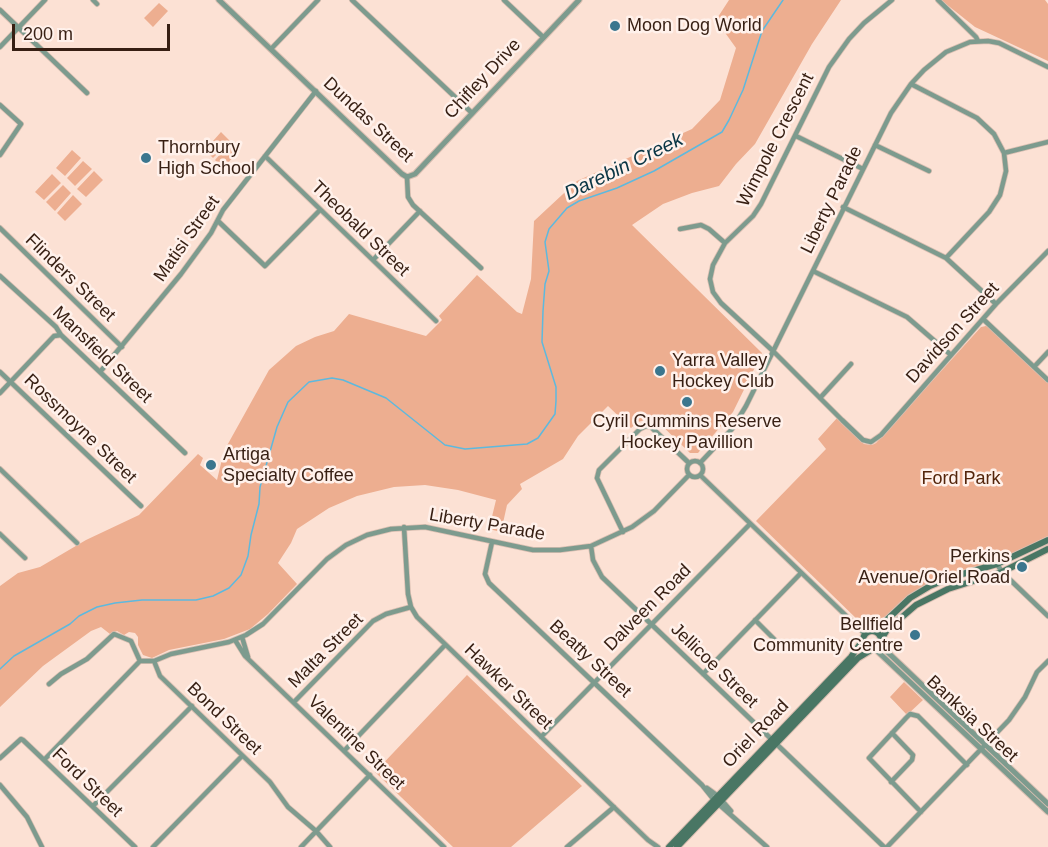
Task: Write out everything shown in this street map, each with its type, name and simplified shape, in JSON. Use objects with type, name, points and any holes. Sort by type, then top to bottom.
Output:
[{"type":"main road","points":[[875,631],[877,646],[865,646],[864,637],[875,631],[910,598],[930,586],[997,564],[1048,540]]},
{"type":"main road","name":"Oriel Road","points":[[669,847],[858,658],[877,646],[887,630],[916,605],[948,589],[1002,572],[1048,549]]},
{"type":"main road","name":"Oriel Road","points":[[773,743],[851,657],[864,637]]},
{"type":"main road","name":"Oriel Road","points":[[677,847],[718,800]]},
{"type":"street","points":[[0,46],[45,0]]},
{"type":"street","name":"Dundas Street","points":[[219,0],[407,177],[408,197],[481,268]]},
{"type":"street","points":[[272,49],[318,0]]},
{"type":"street","points":[[352,0],[472,113]]},
{"type":"street","points":[[504,0],[543,38]]},
{"type":"street","name":"Chifley Drive","points":[[407,177],[415,174],[579,0]]},
{"type":"street","name":"Wimpole Crescent","points":[[881,435],[871,442],[863,440],[721,303],[712,292],[710,279],[713,265],[725,243],[753,216],[761,204],[821,81],[838,53],[864,23],[892,0]]},
{"type":"street","points":[[938,0],[972,32],[978,41],[999,44],[1048,67]]},
{"type":"street","points":[[0,10],[87,93]]},
{"type":"street","name":"Liberty Parade","points":[[700,463],[739,418],[891,113],[924,70],[946,52],[978,41]]},
{"type":"street","points":[[911,84],[977,118],[991,130],[1004,153],[1006,171],[1000,195],[989,212],[946,258]]},
{"type":"street","name":"Matisi Street","points":[[100,372],[205,242],[223,210],[316,91]]},
{"type":"street","points":[[0,105],[21,124],[0,155]]},
{"type":"street","points":[[796,136],[863,169]]},
{"type":"street","points":[[1004,153],[1048,142]]},
{"type":"street","points":[[875,145],[929,171]]},
{"type":"street","name":"Theobald Street","points":[[265,156],[436,321]]},
{"type":"street","points":[[843,207],[946,258],[996,304]]},
{"type":"street","points":[[218,221],[265,266],[320,210]]},
{"type":"street","points":[[373,260],[420,211]]},
{"type":"street","points":[[680,229],[701,225],[725,243]]},
{"type":"street","name":"Flinders Street","points":[[0,228],[122,347]]},
{"type":"street","name":"Davidson Street","points":[[881,435],[996,304],[1048,251]]},
{"type":"street","points":[[813,271],[907,317],[951,355]]},
{"type":"street","name":"Mansfield Street","points":[[0,276],[186,453]]},
{"type":"street","points":[[983,319],[1048,380]]},
{"type":"street","points":[[0,393],[54,336],[61,335]]},
{"type":"street","points":[[1034,367],[1048,352]]},
{"type":"street","points":[[820,398],[851,364]]},
{"type":"street","name":"Rossmoyne Street","points":[[0,372],[141,506]]},
{"type":"street","points":[[623,532],[597,478],[599,470],[640,429],[646,426],[689,463]]},
{"type":"street","points":[[694,461],[700,463],[703,470],[700,475],[694,477],[689,475],[686,470],[689,463],[694,461]]},
{"type":"street","points":[[0,470],[77,543]]},
{"type":"street","name":"Liberty Parade","points":[[154,662],[171,654],[242,637],[263,624],[318,567],[336,552],[367,536],[391,529],[425,527],[545,551],[591,546],[623,532],[654,511],[689,475]]},
{"type":"street","points":[[700,475],[864,637]]},
{"type":"street","name":"Dalveen Road","points":[[541,737],[750,524]]},
{"type":"street","points":[[404,527],[408,594],[411,607]]},
{"type":"street","points":[[0,534],[25,558]]},
{"type":"street","name":"Beatty Street","points":[[492,542],[485,577],[767,847]]},
{"type":"street","name":"Jellicoe Street","points":[[591,546],[593,560],[602,577],[773,743],[885,847]]},
{"type":"street","points":[[997,564],[1002,572],[1048,616]]},
{"type":"street","points":[[703,674],[801,573]]},
{"type":"street","name":"Hawker Street","points":[[411,607],[421,621],[445,645],[655,847]]},
{"type":"street","name":"Malta Street","points":[[294,702],[373,621],[386,614],[411,607]]},
{"type":"street","points":[[755,620],[778,643]]},
{"type":"street","points":[[49,684],[87,659],[114,634],[131,641],[140,661]]},
{"type":"street","name":"Valentine Street","points":[[242,637],[250,659]]},
{"type":"street","name":"Valentine Street","points":[[235,640],[241,651],[444,847]]},
{"type":"street","points":[[344,751],[445,645]]},
{"type":"street","name":"Banksia Street","points":[[877,646],[984,747],[1048,812]]},
{"type":"street","points":[[44,760],[140,661],[154,662]]},
{"type":"street","points":[[885,847],[1009,720],[1025,697],[1037,672],[1048,661]]},
{"type":"street","name":"Bond Street","points":[[154,662],[160,676],[270,782],[288,807],[329,846]]},
{"type":"street","points":[[93,806],[192,706]]},
{"type":"street","points":[[921,812],[869,758],[910,714],[918,716],[967,765]]},
{"type":"street","points":[[891,782],[912,760],[913,755],[892,733]]},
{"type":"street","name":"Ford Street","points":[[0,758],[21,739],[135,847]]},
{"type":"street","name":"Banksia Street","points":[[984,747],[1048,804]]},
{"type":"street","points":[[153,847],[242,756]]},
{"type":"street","points":[[301,847],[370,775]]},
{"type":"street","points":[[0,785],[27,817],[42,847]]},
{"type":"street","points":[[567,847],[614,807]]},
{"type":"green space","points":[[729,0],[841,0],[812,44],[755,144],[719,186],[663,204],[632,225],[762,353],[733,412],[698,453],[690,453],[655,419],[638,422],[631,428],[608,406],[578,436],[563,459],[520,484],[522,489],[507,505],[501,532],[489,529],[496,500],[458,490],[425,485],[394,487],[357,496],[329,508],[297,529],[278,563],[297,584],[250,629],[224,639],[169,650],[152,658],[143,655],[135,633],[129,632],[124,635],[117,631],[110,634],[101,627],[91,631],[43,666],[0,707],[0,586],[18,573],[40,567],[86,540],[139,515],[198,454],[203,458],[200,465],[217,480],[224,451],[269,370],[296,346],[334,331],[349,314],[426,336],[442,320],[439,316],[477,275],[522,314],[531,279],[534,221],[577,181],[692,129],[720,100],[736,48],[716,20]]},
{"type":"green space","points":[[941,0],[1045,0],[1048,4],[1048,61],[975,27]]},
{"type":"green space","points":[[159,3],[168,11],[153,27],[144,18]]},
{"type":"green space","points":[[221,132],[230,141],[213,158],[205,150]]},
{"type":"green space","points":[[231,142],[240,150],[223,168],[215,160]]},
{"type":"green space","points":[[72,150],[81,158],[65,176],[56,168]]},
{"type":"green space","points":[[83,161],[92,169],[75,186],[67,178]]},
{"type":"green space","points":[[94,171],[103,180],[86,197],[77,189]]},
{"type":"green space","points":[[52,174],[61,183],[44,200],[35,192]]},
{"type":"green space","points":[[63,185],[71,193],[55,211],[46,202]]},
{"type":"green space","points":[[73,195],[82,204],[65,221],[57,213]]},
{"type":"green space","name":"Ford Park","points":[[986,326],[1048,383],[1048,536],[1002,559],[958,574],[907,598],[871,627],[862,624],[756,521],[826,449],[818,439],[837,418],[864,444],[876,443],[981,327]]},
{"type":"green space","points":[[467,675],[582,786],[511,847],[453,847],[375,772]]},
{"type":"green space","points":[[904,682],[923,700],[907,715],[890,697]]},
{"type":"waterway","name":"Darebin Creek","points":[[0,669],[14,656],[97,607],[142,600],[196,600],[213,596],[229,588],[241,575],[248,556],[259,504],[260,487],[277,427],[288,402],[309,382],[332,378],[343,380],[386,398],[445,445],[465,449],[527,444],[538,438],[555,414],[556,401],[556,387],[542,342],[545,284],[549,271],[545,242],[549,229],[567,208],[579,201],[617,188],[654,171],[722,132],[743,90],[762,31],[783,0]]},
{"type":"place","name":"Moon Dog World","points":[[615,26]]},
{"type":"place","name":"Thornbury High School","points":[[146,158]]},
{"type":"place","name":"Yarra Valley Hockey Club","points":[[660,371]]},
{"type":"place","name":"Cyril Cummins Reserve Hockey Pavillion","points":[[687,402]]},
{"type":"place","name":"Artiga Specialty Coffee","points":[[211,465]]},
{"type":"place","name":"Perkins Avenue/Oriel Road","points":[[1022,567]]},
{"type":"place","name":"Bellfield Community Centre","points":[[915,635]]}]
